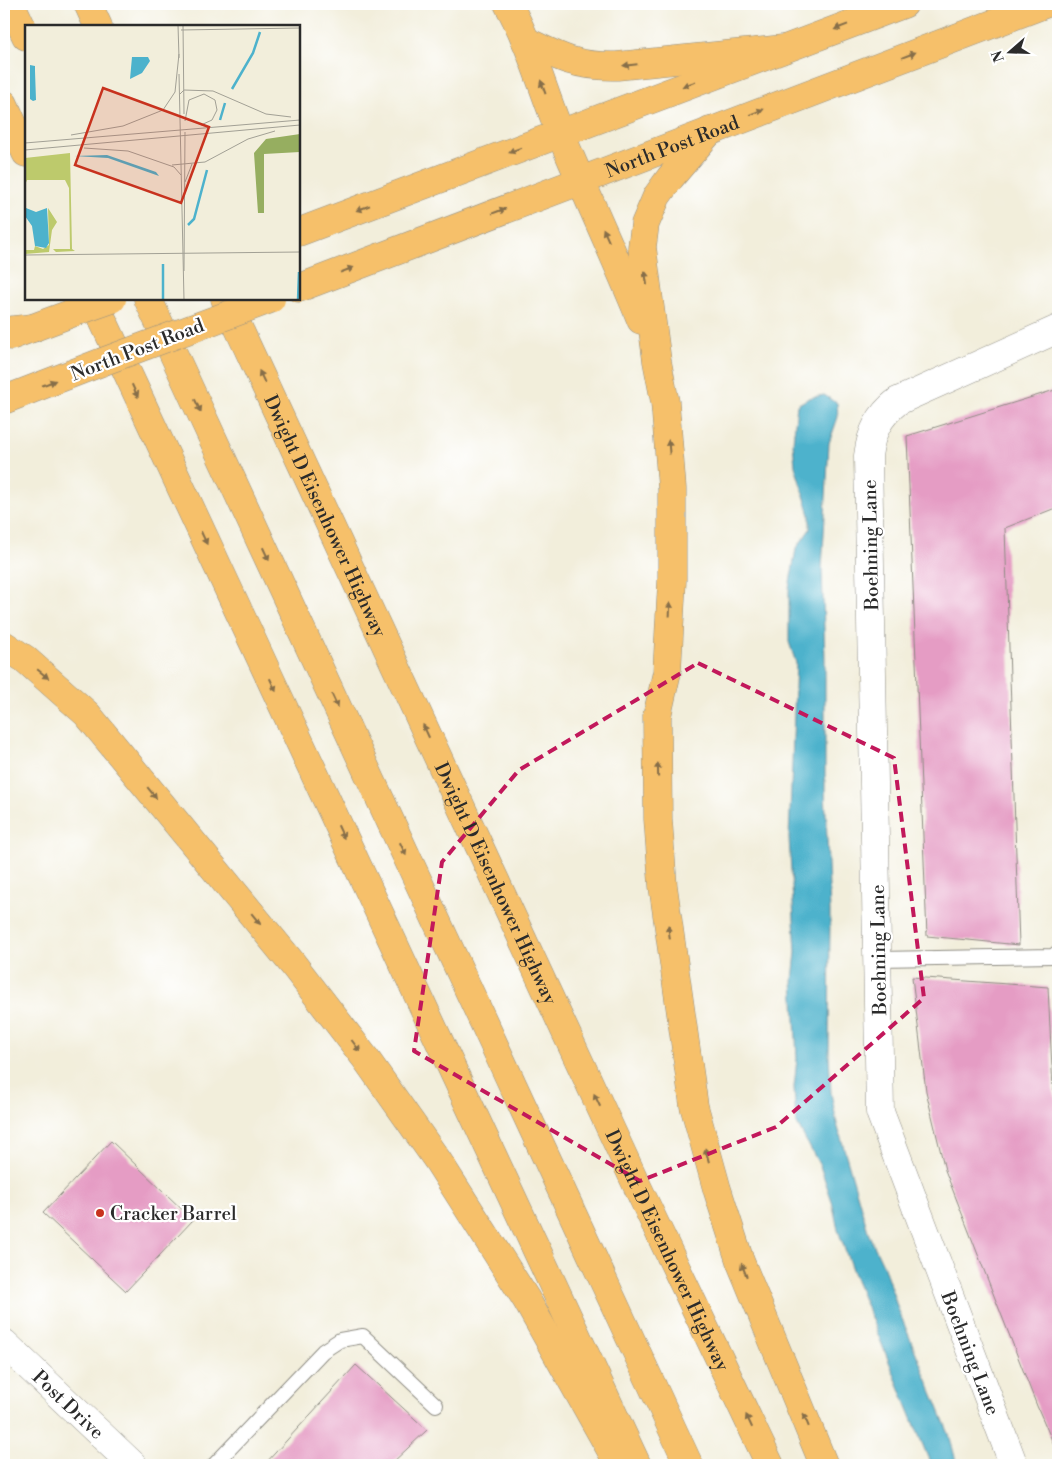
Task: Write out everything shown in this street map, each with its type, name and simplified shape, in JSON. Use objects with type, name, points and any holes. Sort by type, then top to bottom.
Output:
[{"type":"main road","points":[[11,4],[25,34]]},
{"type":"main road","points":[[88,4],[98,25]]},
{"type":"main road","points":[[508,4],[526,41],[560,133],[616,257],[657,361]]},
{"type":"main road","points":[[300,232],[904,4]]},
{"type":"main road","name":"North Post Road","points":[[300,288],[1045,4]]},
{"type":"main road","points":[[526,41],[567,61],[595,67],[783,49]]},
{"type":"main road","points":[[4,104],[25,151]]},
{"type":"main road","points":[[710,131],[657,196],[645,224],[642,247],[657,361],[665,402],[672,489],[673,534],[667,672],[657,716],[658,819],[672,960],[694,1106],[717,1189],[740,1261],[824,1465]]},
{"type":"main road","points":[[4,339],[84,305],[107,300]]},
{"type":"main road","points":[[148,300],[689,1465]]},
{"type":"main road","name":"Dwight D Eisenhower Highway","points":[[225,300],[634,1181],[770,1465]]},
{"type":"main road","name":"North Post Road","points":[[4,400],[268,300]]},
{"type":"main road","points":[[84,305],[637,1465]]},
{"type":"main road","points":[[4,331],[33,328]]},
{"type":"main road","points":[[4,645],[25,659],[87,714],[292,962],[366,1059],[438,1161],[526,1299],[619,1465]]},
{"type":"street","name":"Boehning Lane","points":[[1014,1464],[880,1112],[868,456],[872,434],[882,415],[903,398],[1058,329]]},
{"type":"street","name":"Post Drive","points":[[4,1343],[133,1465]]},
{"type":"lane","points":[[878,960],[1052,956],[1058,952]]},
{"type":"lane","points":[[214,1465],[323,1351],[340,1340],[363,1336],[436,1405]]},
{"type":"highlighted area","points":[[698,663],[894,758],[924,998],[776,1127],[640,1181],[414,1051],[442,862],[519,770]]},
{"type":"water","points":[[824,395],[837,403],[838,417],[829,443],[822,569],[825,659],[825,790],[830,912],[829,1056],[831,1093],[837,1124],[869,1235],[884,1267],[898,1309],[949,1434],[957,1465],[931,1465],[855,1278],[838,1230],[832,1201],[820,1166],[796,1122],[794,1087],[797,1059],[793,980],[796,952],[789,838],[796,663],[789,642],[789,588],[796,549],[810,529],[810,515],[795,466],[793,443],[797,405],[809,398]]},
{"type":"building","points":[[1058,389],[1058,507],[1005,528],[1019,945],[927,936],[907,436]]},
{"type":"building","points":[[912,977],[1048,987],[1053,1089],[1058,1104],[1058,1454],[1037,1406],[945,1170],[926,1091]]},
{"type":"building","points":[[111,1141],[193,1220],[126,1291],[43,1213]]},
{"type":"building","points":[[356,1365],[427,1430],[390,1465],[264,1465]]},
{"type":"place","name":"Cracker Barrel","points":[[100,1213]]}]
